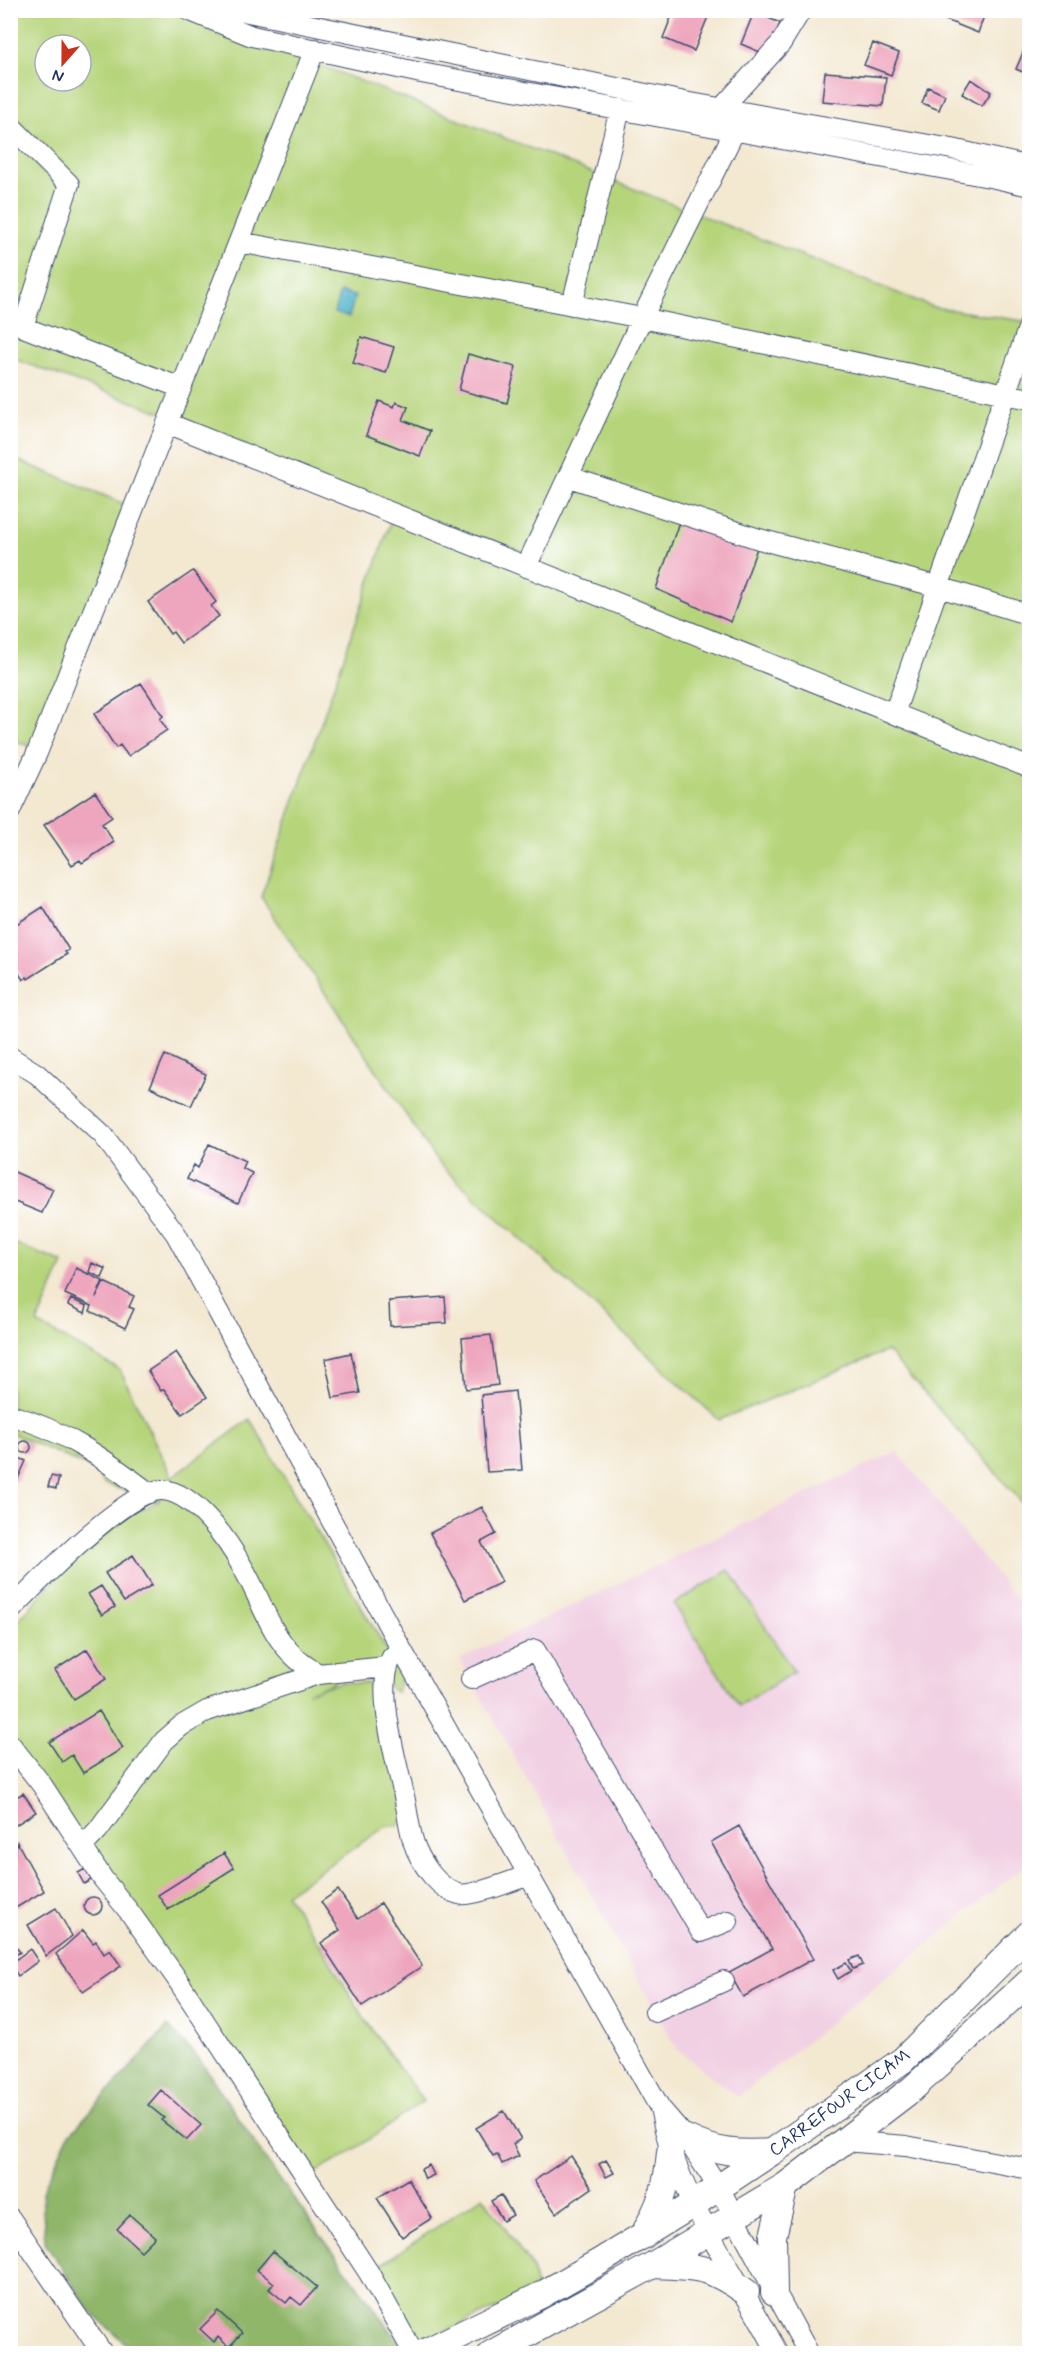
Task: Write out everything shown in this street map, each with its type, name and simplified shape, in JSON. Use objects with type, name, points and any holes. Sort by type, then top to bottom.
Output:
[{"type":"main road","name":"CARREFOUR CICAM","points":[[421,2354],[543,2294],[644,2236],[772,2152],[903,2060],[1029,1933]]},
{"type":"main road","points":[[491,2354],[709,2233],[785,2186],[912,2089],[1029,1981]]},
{"type":"main road","points":[[644,2236],[664,2195],[678,2145],[706,2147],[728,2153],[772,2152]]},
{"type":"main road","points":[[774,2292],[773,2236],[785,2186]]},
{"type":"main road","points":[[653,2265],[700,2267],[719,2275],[746,2292]]},
{"type":"street","points":[[188,10],[252,36],[421,73],[1029,186]]},
{"type":"street","points":[[238,10],[318,19],[722,109],[952,149],[1029,167]]},
{"type":"street","points":[[722,109],[781,43],[801,10]]},
{"type":"street","points":[[10,811],[37,753],[315,49]]},
{"type":"street","points":[[572,305],[620,110]]},
{"type":"street","points":[[10,125],[69,184],[23,327],[181,388]]},
{"type":"street","points":[[526,567],[642,318],[735,130]]},
{"type":"street","points":[[239,243],[642,318],[1029,399]]},
{"type":"street","points":[[894,714],[1029,324]]},
{"type":"street","points":[[167,423],[1029,768]]},
{"type":"street","points":[[569,477],[759,539],[939,587],[1029,615]]},
{"type":"street","points":[[10,1057],[38,1074],[103,1135],[177,1234],[399,1645],[660,2108],[678,2145],[694,2204],[709,2233],[746,2292],[778,2354]]},
{"type":"street","points":[[10,1415],[66,1436],[97,1455],[149,1493]]},
{"type":"street","points":[[10,1611],[86,1538],[137,1498],[163,1490],[181,1496],[204,1515],[243,1567],[270,1623],[282,1642],[295,1658],[318,1674]]},
{"type":"street","points":[[399,1645],[386,1667],[386,1705],[393,1751],[416,1848],[430,1874],[445,1887],[460,1895],[487,1890],[529,1875]]},
{"type":"street","points":[[471,1679],[535,1650],[701,1932],[728,1922]]},
{"type":"street","points":[[83,1846],[98,1830],[164,1741],[181,1726],[207,1711],[318,1674],[386,1667]]},
{"type":"street","points":[[10,1744],[42,1785],[103,1879],[177,1978],[369,2273],[414,2354]]},
{"type":"street","points":[[655,2012],[724,1981]]},
{"type":"street","points":[[844,2141],[906,2146],[1029,2169]]},
{"type":"street","points":[[678,2145],[719,2188],[808,2354]]},
{"type":"street","points":[[10,2218],[103,2354]]},
{"type":"shaded area","points":[[897,1451],[1029,1615],[1029,1862],[738,2097],[677,2049],[460,1659]]},
{"type":"green space","points":[[11,10],[183,11],[933,307],[1029,322],[1029,1510],[887,1351],[719,1420],[438,1163],[261,897],[394,512],[177,418],[11,358]]},
{"type":"green space","points":[[10,457],[132,507],[32,747],[11,739]]},
{"type":"green space","points":[[11,1242],[63,1263],[37,1323],[120,1370],[172,1477],[250,1419],[401,1674],[397,1693],[382,1680],[342,1675],[329,1685],[307,1692],[342,1682],[382,1684],[405,1814],[398,1825],[385,1827],[286,1894],[319,1943],[366,2021],[423,2101],[340,2158],[307,2176],[295,2179],[240,2089],[168,1984],[103,1879],[11,1744],[11,1629],[76,1555],[126,1516],[158,1502],[162,1495],[157,1501],[104,1484],[98,1471],[11,1433]]},
{"type":"green space","points":[[729,1570],[794,1672],[739,1706],[674,1604]]},
{"type":"green space","points":[[168,2026],[200,2060],[272,2169],[403,2347],[386,2354],[136,2353],[90,2311],[45,2242],[42,2192],[68,2136]]},
{"type":"green space","points":[[483,2196],[533,2269],[536,2291],[413,2346],[370,2272]]},
{"type":"water","points":[[340,292],[355,296],[349,317],[334,313]]},
{"type":"building","points":[[674,10],[710,12],[694,51],[663,38]]},
{"type":"building","points":[[921,10],[986,10],[978,33]]},
{"type":"building","points":[[754,12],[780,23],[767,55],[741,44]]},
{"type":"building","points":[[873,43],[899,53],[891,75],[864,65]]},
{"type":"building","points":[[1027,43],[1030,44],[1030,75],[1016,69]]},
{"type":"building","points":[[825,72],[886,77],[883,106],[822,101]]},
{"type":"building","points":[[971,79],[991,92],[982,106],[962,94]]},
{"type":"building","points":[[928,87],[945,95],[939,110],[922,103]]},
{"type":"building","points":[[361,337],[394,347],[386,373],[353,363]]},
{"type":"building","points":[[468,354],[516,367],[507,403],[459,390]]},
{"type":"building","points":[[379,401],[394,407],[396,402],[408,407],[403,420],[430,431],[420,456],[366,435]]},
{"type":"building","points":[[679,522],[757,548],[731,622],[656,589]]},
{"type":"building","points":[[193,571],[216,602],[211,606],[219,616],[181,643],[173,632],[170,634],[148,602]]},
{"type":"building","points":[[141,683],[163,716],[160,719],[167,730],[128,756],[120,745],[116,748],[94,714]]},
{"type":"building","points":[[95,792],[112,817],[102,824],[114,842],[82,863],[80,860],[72,865],[44,825]]},
{"type":"building","points":[[43,907],[69,950],[65,952],[67,954],[23,980],[15,967],[13,968],[10,964],[10,928]]},
{"type":"building","points":[[165,1055],[206,1074],[191,1106],[150,1087]]},
{"type":"building","points":[[209,1144],[245,1161],[242,1168],[252,1173],[238,1203],[187,1179],[194,1165],[198,1168]]},
{"type":"building","points":[[10,1170],[53,1189],[42,1213],[10,1200]]},
{"type":"building","points":[[92,1263],[106,1269],[102,1278],[89,1272]]},
{"type":"building","points":[[76,1268],[103,1281],[96,1298],[104,1282],[134,1296],[129,1307],[134,1309],[125,1328],[90,1311],[92,1306],[65,1294]]},
{"type":"building","points":[[445,1297],[447,1323],[390,1326],[389,1301]]},
{"type":"building","points":[[71,1299],[87,1306],[85,1313],[68,1305]]},
{"type":"building","points":[[491,1335],[498,1385],[466,1389],[462,1338]]},
{"type":"building","points":[[176,1352],[207,1397],[182,1414],[164,1389],[161,1391],[148,1371]]},
{"type":"building","points":[[351,1353],[360,1393],[333,1398],[325,1359]]},
{"type":"building","points":[[515,1391],[522,1470],[487,1472],[481,1395]]},
{"type":"building","points":[[25,1441],[31,1447],[25,1453],[19,1447]]},
{"type":"building","points":[[10,1454],[26,1461],[17,1481],[10,1478]]},
{"type":"building","points":[[51,1476],[59,1478],[56,1489],[48,1487]]},
{"type":"building","points":[[482,1507],[496,1534],[481,1542],[502,1582],[465,1600],[430,1533]]},
{"type":"building","points":[[133,1555],[152,1585],[124,1602],[105,1573]]},
{"type":"building","points":[[101,1586],[115,1607],[102,1615],[88,1594]]},
{"type":"building","points":[[87,1649],[106,1679],[74,1699],[55,1670]]},
{"type":"building","points":[[99,1711],[123,1748],[83,1773],[72,1755],[62,1762],[49,1742]]},
{"type":"building","points":[[23,1793],[36,1812],[11,1828],[10,1801]]},
{"type":"building","points":[[739,1826],[813,1959],[743,1997],[729,1972],[772,1949],[711,1842]]},
{"type":"building","points":[[17,1842],[44,1891],[14,1909],[10,1904],[10,1867],[13,1868]]},
{"type":"building","points":[[224,1853],[234,1868],[168,1910],[158,1895]]},
{"type":"building","points":[[85,1869],[91,1880],[84,1884],[78,1873]]},
{"type":"building","points":[[338,1890],[358,1919],[381,1903],[422,1966],[362,2006],[321,1943],[340,1930],[321,1902]]},
{"type":"building","points":[[93,1897],[99,1900],[102,1906],[99,1912],[93,1915],[87,1912],[84,1906],[87,1900]]},
{"type":"building","points":[[56,1908],[72,1936],[46,1956],[28,1925]]},
{"type":"building","points":[[83,1930],[93,1943],[96,1941],[104,1954],[110,1950],[121,1966],[83,1992],[56,1954]]},
{"type":"building","points":[[10,1939],[20,1952],[10,1959]]},
{"type":"building","points":[[30,1949],[38,1961],[18,1976],[10,1964]]},
{"type":"building","points":[[859,1956],[863,1965],[853,1969],[849,1960]]},
{"type":"building","points":[[846,1963],[851,1971],[838,1979],[833,1970]]},
{"type":"building","points":[[161,2090],[201,2125],[187,2140],[161,2120],[164,2118],[148,2105]]},
{"type":"building","points":[[504,2111],[521,2139],[513,2144],[519,2156],[502,2164],[497,2154],[493,2156],[476,2128]]},
{"type":"building","points":[[571,2156],[592,2188],[556,2213],[534,2181]]},
{"type":"building","points":[[606,2160],[614,2173],[606,2177],[599,2164]]},
{"type":"building","points":[[429,2165],[434,2175],[425,2179],[421,2169]]},
{"type":"building","points":[[408,2179],[432,2218],[402,2237],[377,2198]]},
{"type":"building","points":[[501,2195],[513,2215],[503,2221],[491,2201]]},
{"type":"building","points":[[130,2215],[155,2237],[141,2251],[117,2229]]},
{"type":"building","points":[[273,2251],[317,2287],[301,2305],[291,2297],[286,2303],[269,2289],[274,2283],[257,2270]]},
{"type":"building","points":[[218,2311],[242,2333],[229,2347],[218,2337],[214,2342],[200,2329]]}]
